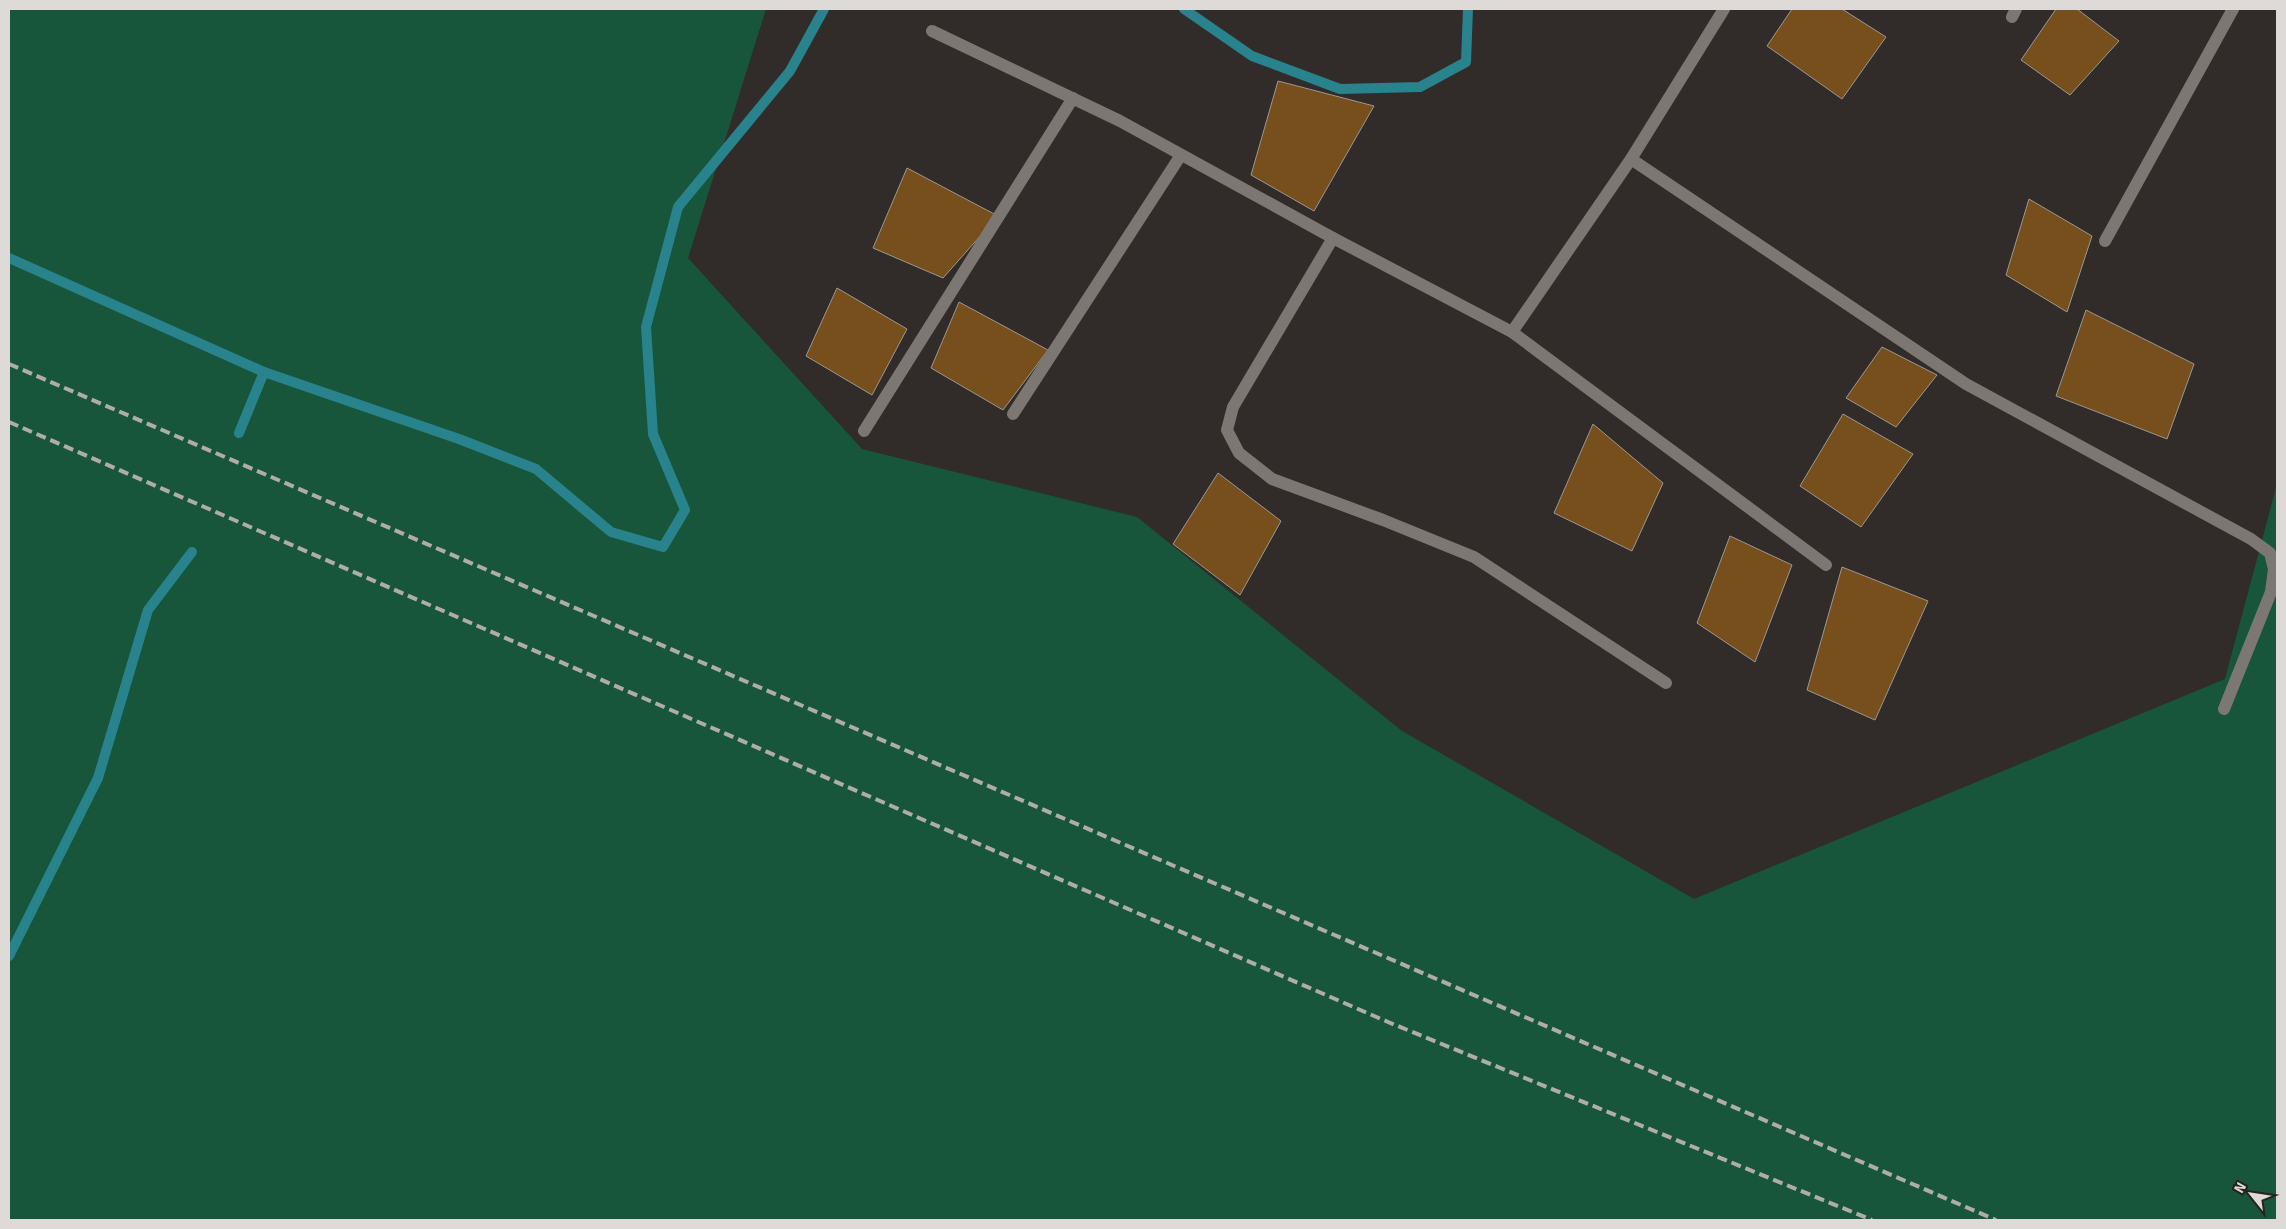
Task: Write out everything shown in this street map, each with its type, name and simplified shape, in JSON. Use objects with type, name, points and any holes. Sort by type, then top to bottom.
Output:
[{"type":"street","points":[[1512,332],[1631,158],[1724,9]]},
{"type":"street","points":[[2105,241],[2233,9]]},
{"type":"street","points":[[932,31],[1120,121],[1333,238],[1512,332],[1826,565]]},
{"type":"street","points":[[864,431],[1072,98]]},
{"type":"street","points":[[1013,414],[1182,155]]},
{"type":"street","points":[[1631,158],[1966,384],[2251,539],[2270,553],[2274,569],[2271,592],[2224,709]]},
{"type":"street","points":[[1333,238],[1233,407],[1227,430],[1239,453],[1272,479],[1383,520],[1474,557],[1666,683]]},
{"type":"green space","points":[[9,9],[766,9],[688,258],[862,449],[1137,517],[1402,731],[1694,899],[2225,679],[2277,484],[2277,1220],[9,1220]]},
{"type":"building","points":[[1792,9],[1842,9],[1886,37],[1842,99],[1767,46]]},
{"type":"building","points":[[2056,9],[2077,9],[2119,41],[2070,95],[2021,60]]},
{"type":"building","points":[[1278,81],[1374,106],[1314,211],[1251,175]]},
{"type":"building","points":[[907,168],[998,216],[943,278],[873,248]]},
{"type":"building","points":[[2029,199],[2092,236],[2067,312],[2006,275]]},
{"type":"building","points":[[837,288],[907,329],[872,395],[806,356]]},
{"type":"building","points":[[959,302],[1048,350],[1003,410],[931,368]]},
{"type":"building","points":[[2086,310],[2194,364],[2167,439],[2056,396]]},
{"type":"building","points":[[1882,347],[1937,375],[1896,427],[1846,398]]},
{"type":"building","points":[[1843,414],[1913,454],[1861,527],[1800,486]]},
{"type":"building","points":[[1593,424],[1663,483],[1632,551],[1554,513]]},
{"type":"building","points":[[1218,473],[1281,521],[1240,595],[1173,544]]},
{"type":"building","points":[[1730,536],[1792,565],[1755,662],[1697,623]]},
{"type":"building","points":[[1842,567],[1928,601],[1875,720],[1807,690]]},
{"type":"waterway","points":[[9,258],[264,372],[459,439],[536,469],[611,532],[663,547],[685,510],[653,434],[646,327],[678,207],[790,71],[824,9]]},
{"type":"waterway","points":[[1184,9],[1252,56],[1340,89],[1420,87],[1466,62],[1468,9]]},
{"type":"waterway","points":[[239,433],[264,372]]},
{"type":"waterway","points":[[9,956],[98,778],[148,610],[192,552]]},
{"type":"railway","points":[[9,364],[1996,1220]]},
{"type":"railway","points":[[9,422],[1388,1022],[1872,1220]]}]
